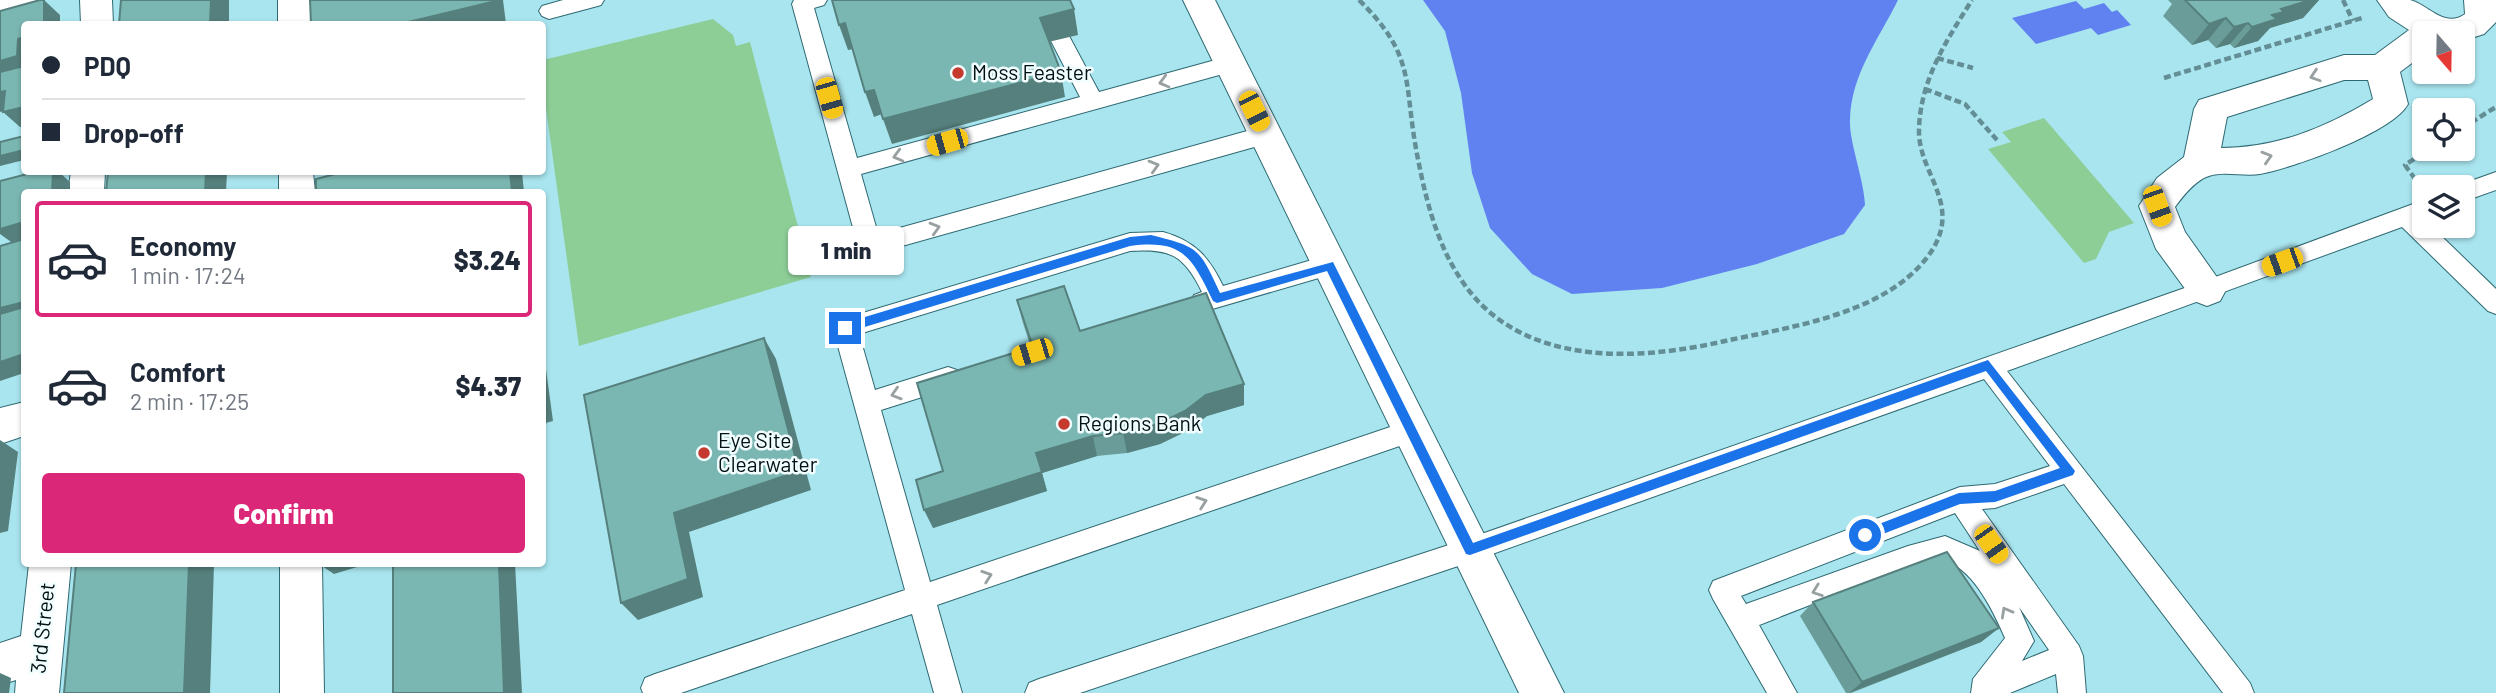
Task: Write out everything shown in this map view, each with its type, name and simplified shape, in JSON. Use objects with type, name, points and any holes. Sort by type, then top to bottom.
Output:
[{"type":"street","points":[[0,6],[25,0]]},
{"type":"street","points":[[96,0],[97,21]]},
{"type":"street","points":[[294,0],[294,21]]},
{"type":"street","points":[[1199,0],[1542,693]]},
{"type":"street","points":[[2393,0],[2416,21]]},
{"type":"street","points":[[2200,164],[2211,109],[2344,66],[2382,68],[2412,45]]},
{"type":"street","points":[[2207,290],[2169,239],[2157,206],[2168,187],[2200,164],[2259,161],[2334,135],[2375,115],[2391,104],[2382,68]]},
{"type":"street","points":[[0,426],[21,420]]},
{"type":"street","name":"3rd Street","points":[[37,693],[50,567]]},
{"type":"street","points":[[301,567],[302,693]]},
{"type":"street","points":[[0,664],[41,651]]},
{"type":"lane","points":[[549,11],[594,0]]},
{"type":"lane","points":[[817,0],[802,4],[870,246],[1265,135]]},
{"type":"lane","points":[[1061,39],[1093,102]]},
{"type":"lane","points":[[849,169],[1230,64]]},
{"type":"lane","points":[[2475,188],[2496,181]]},
{"type":"lane","points":[[1039,693],[1470,550],[1988,365],[2207,290],[2412,214]]},
{"type":"lane","points":[[2441,238],[2486,280],[2496,304]]},
{"type":"lane","points":[[947,693],[845,328],[1130,242],[1151,239],[1188,249],[1204,270],[1217,298]]},
{"type":"lane","points":[[1180,309],[1329,265]]},
{"type":"lane","points":[[1988,365],[2240,693]]},
{"type":"lane","points":[[865,404],[968,372]]},
{"type":"lane","points":[[655,688],[1411,431]]},
{"type":"lane","points":[[1783,693],[1723,590],[1959,499],[1995,496],[2069,471]]},
{"type":"lane","points":[[1959,499],[2069,656],[2072,693]]},
{"type":"lane","points":[[1740,619],[1908,558],[1945,548],[1972,560],[2007,611],[2020,641],[1979,691]]},
{"type":"lane","points":[[1979,691],[2069,656]]},
{"type":"path","points":[[1359,0],[1387,27],[1400,48],[1407,71],[1424,186],[1437,228],[1468,290],[1520,335],[1559,347],[1605,355],[1660,354],[1705,347],[1824,316],[1866,301],[1899,283],[1925,261],[1938,237],[1943,212],[1937,183],[1922,156],[1919,132],[1925,89],[1936,58],[1972,0]]},
{"type":"path","points":[[2343,0],[2353,21]]},
{"type":"path","points":[[2165,78],[2366,17]]},
{"type":"path","points":[[1936,58],[1973,68]]},
{"type":"path","points":[[1925,89],[1965,104],[1997,140]]},
{"type":"path","points":[[2475,120],[2496,107]]},
{"type":"path","points":[[2412,161],[2406,165],[2412,175]]},
{"type":"green space","points":[[713,19],[733,35],[736,46],[750,42],[811,277],[579,346],[546,109],[546,59]]},
{"type":"green space","points":[[2044,118],[2134,223],[2109,232],[2096,259],[2084,263],[1988,149],[2011,142],[2002,132]]},
{"type":"water","points":[[1423,0],[1898,0],[1867,57],[1855,87],[1852,103],[1850,129],[1865,205],[1844,234],[1757,264],[1662,288],[1572,294],[1532,274],[1490,228],[1472,173],[1461,93],[1445,31]]},
{"type":"water","points":[[2076,1],[2084,9],[2104,3],[2112,12],[2117,10],[2131,25],[2098,35],[2091,28],[2036,44],[2012,18]]},
{"type":"building","points":[[44,0],[44,21],[21,21],[17,56],[0,61],[0,11]]},
{"type":"building","points":[[121,0],[211,0],[210,21],[119,21]]},
{"type":"building","points":[[310,0],[492,0],[413,21],[311,21]]},
{"type":"building","name":"Moss Feaster","points":[[832,0],[1070,0],[1074,9],[1040,18],[1061,72],[883,119],[874,90],[865,92],[845,23],[839,25]]},
{"type":"building","points":[[2185,0],[2310,0],[2281,9],[2284,12],[2272,15],[2277,19],[2252,27],[2248,23],[2234,27],[2226,18],[2209,24]]},
{"type":"building","points":[[21,67],[21,108],[3,112],[5,91],[0,92],[0,72]]},
{"type":"building","points":[[21,137],[21,151],[0,156],[0,142]]},
{"type":"building","points":[[23,175],[53,175],[52,189],[21,189],[21,223],[0,229],[0,181]]},
{"type":"building","points":[[108,175],[206,175],[205,189],[106,189]]},
{"type":"building","points":[[331,175],[510,175],[512,189],[316,189],[316,179]]},
{"type":"building","points":[[21,240],[21,303],[0,308],[0,246]]},
{"type":"building","name":"Regions Bank","points":[[1064,286],[1080,331],[1206,293],[1244,384],[1206,395],[1185,411],[1158,424],[1123,433],[1093,436],[1036,453],[1042,472],[924,510],[916,480],[943,471],[917,383],[1033,347],[1017,300]]},
{"type":"building","points":[[21,308],[21,355],[0,362],[0,314]]},
{"type":"building","name":"Eye Site Clearwater","points":[[764,338],[799,471],[674,513],[688,579],[621,603],[584,395]]},
{"type":"building","points":[[1947,552],[1999,628],[1862,682],[1813,602]]},
{"type":"building","points":[[76,567],[189,567],[184,693],[64,693]]},
{"type":"building","points":[[393,567],[499,567],[504,693],[393,693]]},
{"type":"place","name":"Moss Feaster","points":[[958,73]]},
{"type":"place","name":"Regions Bank","points":[[1064,424]]},
{"type":"place","name":"Eye Site Clearwater","points":[[704,453]]},
{"type":"route","points":[[845,328],[1130,242],[1151,239],[1171,242],[1188,249],[1204,270],[1217,298],[1329,265],[1470,550],[1988,365],[2069,471],[1995,496],[1959,499],[1865,535]]}]
